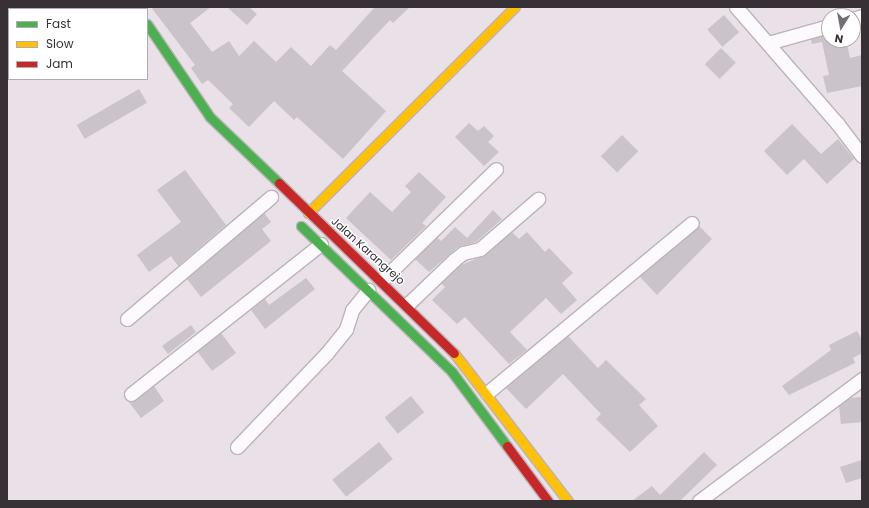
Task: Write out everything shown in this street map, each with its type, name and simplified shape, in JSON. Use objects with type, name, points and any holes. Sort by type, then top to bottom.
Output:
[{"type":"main road","points":[[308,213],[515,7]]},
{"type":"main road","name":"Jalan Karangrejo","points":[[148,25],[210,117],[308,213],[408,304],[444,340],[568,501]]},
{"type":"main road","points":[[195,115],[211,133]]},
{"type":"main road","points":[[262,188],[274,200]]},
{"type":"main road","points":[[292,217],[452,372],[548,501]]},
{"type":"street","points":[[736,7],[837,122],[862,156]]},
{"type":"street","points":[[768,43],[821,28]]},
{"type":"street","points":[[382,280],[496,169]]},
{"type":"street","points":[[408,304],[454,260],[463,253],[480,249],[538,199]]},
{"type":"street","points":[[127,319],[274,200]]},
{"type":"street","points":[[486,393],[692,223]]},
{"type":"street","points":[[131,394],[177,361],[320,244]]},
{"type":"street","points":[[237,446],[326,354],[346,329],[352,310],[368,290]]},
{"type":"street","points":[[699,501],[862,379]]},
{"type":"building","points":[[151,7],[211,7],[190,23],[212,52],[229,41],[239,56],[254,41],[276,62],[291,47],[311,66],[330,45],[336,50],[375,7],[410,7],[393,23],[390,20],[342,71],[386,111],[343,159],[297,117],[294,120],[274,101],[249,127],[229,108],[233,104],[208,80],[202,84],[191,68],[195,65]]},
{"type":"building","points":[[227,7],[249,7],[257,14],[247,25]]},
{"type":"building","points":[[724,15],[739,32],[722,47],[707,29]]},
{"type":"building","points":[[821,36],[821,42],[812,44],[811,39]]},
{"type":"building","points":[[721,48],[736,63],[720,79],[705,64]]},
{"type":"building","points":[[823,48],[848,48],[850,58],[862,55],[862,86],[827,93],[823,76],[829,75]]},
{"type":"building","points":[[139,89],[147,103],[85,139],[77,125]]},
{"type":"building","points":[[469,123],[478,131],[484,126],[494,136],[488,142],[499,152],[484,166],[455,137]]},
{"type":"building","points":[[792,124],[821,154],[838,139],[854,159],[827,184],[804,159],[787,175],[764,151]]},
{"type":"building","points":[[622,135],[638,151],[617,172],[601,156]]},
{"type":"building","points":[[185,170],[226,225],[178,266],[171,256],[149,272],[137,255],[181,222],[157,190]]},
{"type":"building","points":[[419,172],[446,197],[422,223],[426,226],[391,260],[346,218],[370,192],[392,212],[411,192],[405,186]]},
{"type":"building","points":[[493,210],[502,219],[476,242],[458,247],[429,272],[415,259],[437,237],[441,241],[455,227],[467,238]]},
{"type":"building","points":[[264,213],[271,222],[262,229],[271,241],[201,297],[187,279]]},
{"type":"building","points":[[699,226],[712,239],[657,295],[640,277]]},
{"type":"building","points":[[512,232],[519,239],[527,232],[545,252],[549,248],[573,273],[562,283],[577,300],[561,314],[546,298],[510,332],[527,350],[509,364],[465,317],[457,324],[432,300],[445,287],[441,283],[459,266],[485,255]]},
{"type":"building","points":[[306,278],[315,289],[265,329],[251,310],[265,299],[269,305]]},
{"type":"building","points":[[191,325],[196,332],[168,354],[162,346]]},
{"type":"building","points":[[857,331],[862,340],[862,353],[853,358],[855,363],[789,395],[782,386],[831,350],[829,345]]},
{"type":"building","points":[[221,333],[236,353],[212,371],[197,351]]},
{"type":"building","points":[[568,336],[598,368],[606,360],[646,399],[639,405],[658,426],[630,452],[596,419],[601,414],[563,374],[526,409],[506,388]]},
{"type":"building","points":[[154,386],[164,401],[141,418],[129,402],[136,400]]},
{"type":"building","points":[[411,396],[424,412],[398,434],[385,417]]},
{"type":"building","points":[[862,397],[862,422],[841,424],[839,406],[849,398]]},
{"type":"building","points":[[379,442],[393,459],[346,497],[332,480]]},
{"type":"building","points":[[704,452],[717,465],[680,501],[632,501],[652,486],[660,495]]},
{"type":"building","points":[[862,460],[862,478],[846,483],[840,467]]},
{"type":"traffic: fast","points":[[148,25],[210,117],[279,183]]},
{"type":"traffic: fast","points":[[301,226],[452,372],[507,446]]},
{"type":"traffic: slow","points":[[308,213],[515,7]]},
{"type":"traffic: slow","points":[[454,353],[568,501]]},
{"type":"traffic: jam","points":[[279,183],[454,353]]},
{"type":"traffic: jam","points":[[507,446],[548,501]]}]
